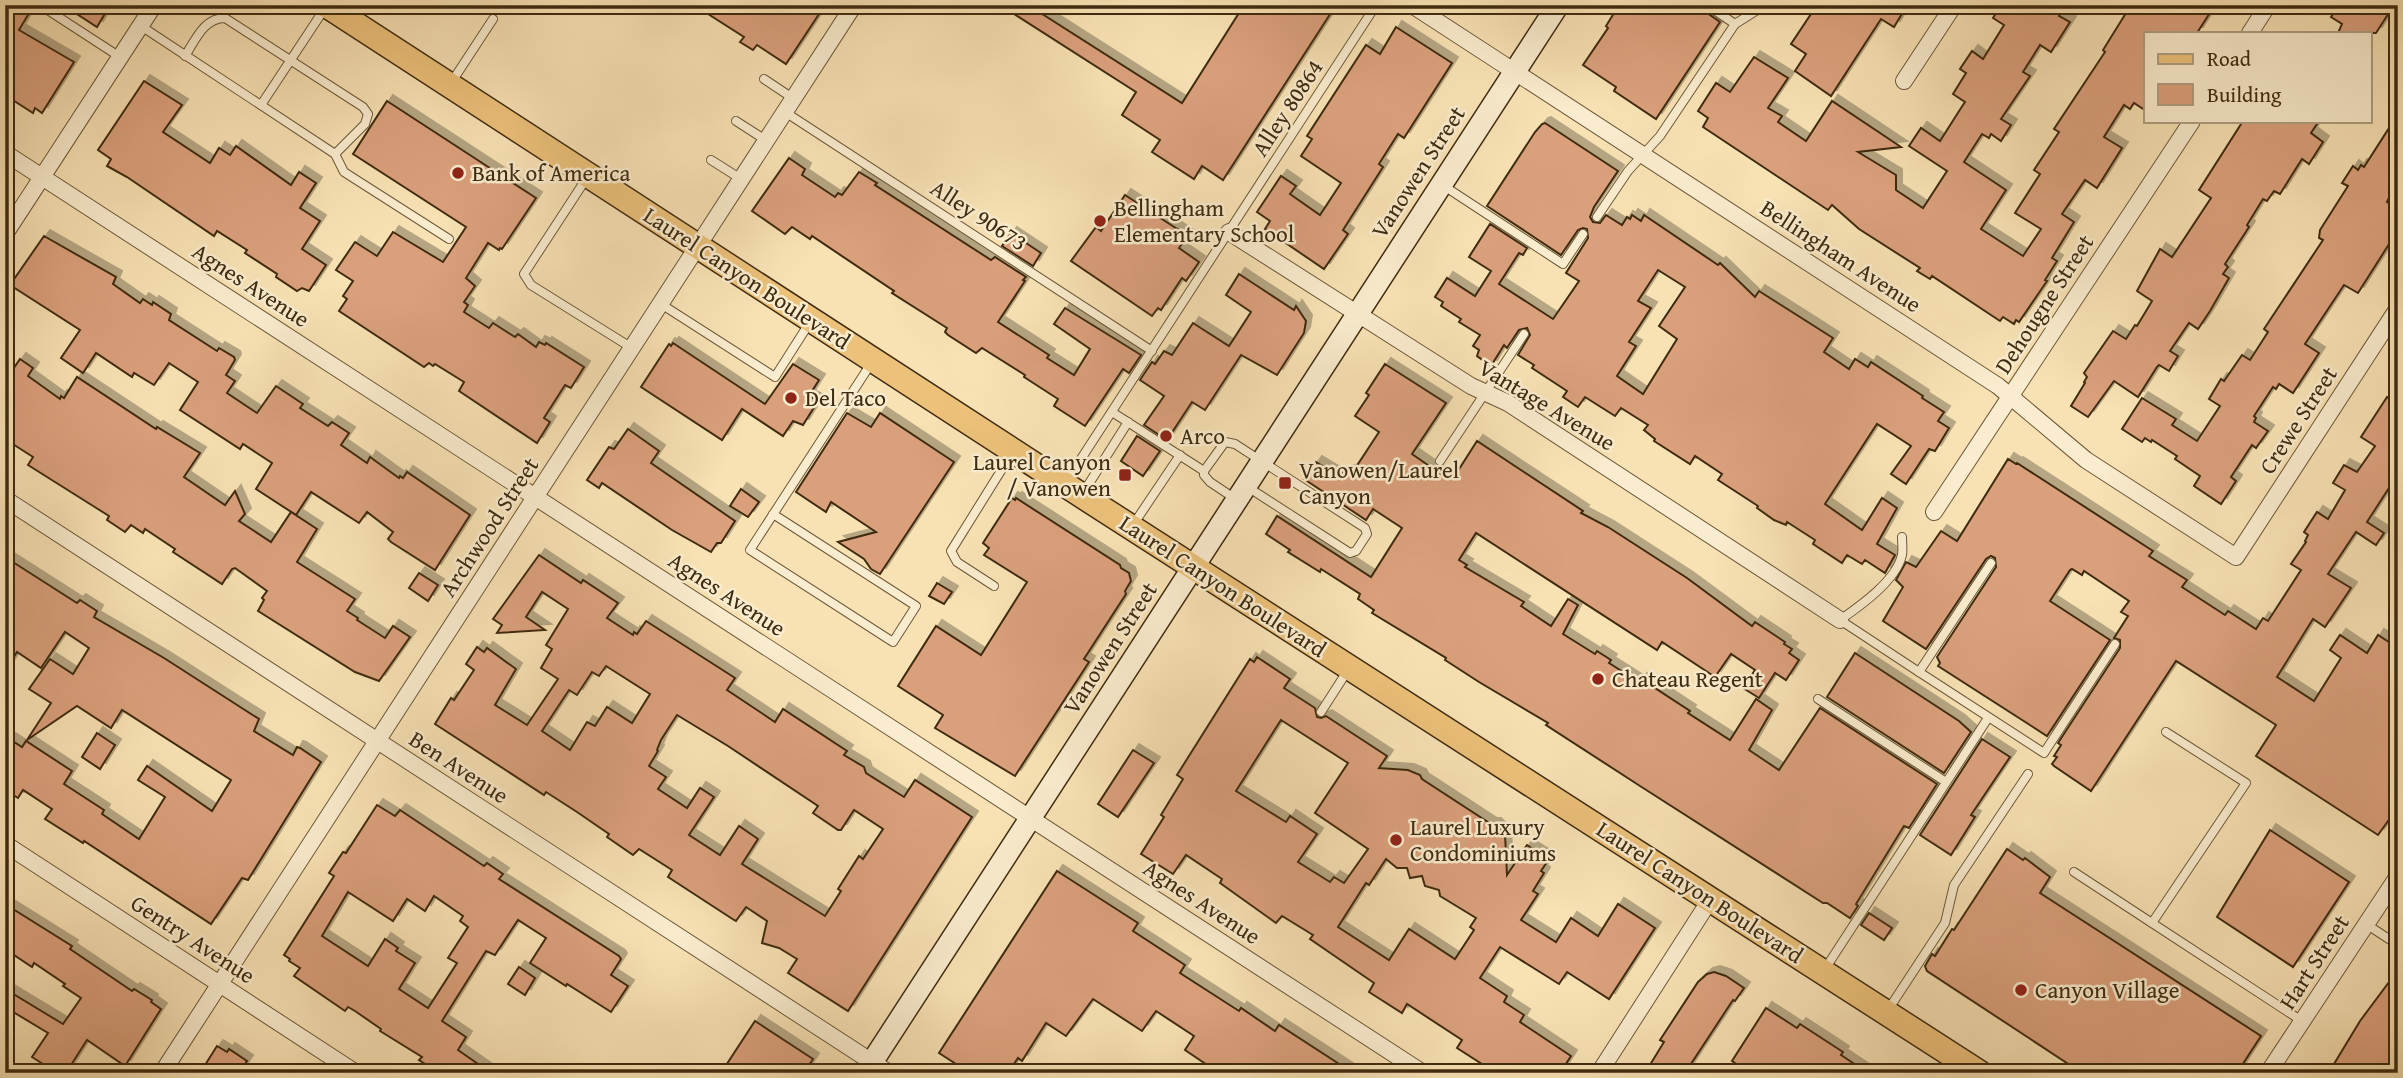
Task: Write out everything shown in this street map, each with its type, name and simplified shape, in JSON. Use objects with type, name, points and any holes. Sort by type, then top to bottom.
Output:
[{"type":"main road","name":"Laurel Canyon Boulevard","points":[[326,5],[1073,490],[1886,1012],[1949,1065],[1980,1073]]},
{"type":"main road","name":"Vanowen Street","points":[[875,1069],[1031,818],[1558,5]]},
{"type":"street","points":[[5,234],[154,5]]},
{"type":"street","name":"Archwood Street","points":[[162,1073],[855,5]]},
{"type":"street","name":"Bellingham Avenue","points":[[1412,5],[1998,386],[2086,460],[2236,557]]},
{"type":"street","points":[[1904,81],[1954,5]]},
{"type":"street","points":[[2251,32],[2268,5]]},
{"type":"street","name":"Dehougne Street","points":[[1934,512],[2191,122]]},
{"type":"street","name":"Agnes Avenue","points":[[5,153],[1423,1073]]},
{"type":"street","name":"Vantage Avenue","points":[[1229,232],[1471,386],[1508,403],[1840,620]]},
{"type":"street","name":"Crewe Street","points":[[2236,557],[2398,307]]},
{"type":"street","name":"Ben Avenue","points":[[5,499],[875,1069]]},
{"type":"street","name":"Gentry Avenue","points":[[5,844],[356,1073]]},
{"type":"street","name":"Hart Street","points":[[2268,1073],[2398,876]]},
{"type":"street","points":[[1599,1073],[1710,900]]},
{"type":"lane","points":[[40,5],[120,57]]},
{"type":"lane","points":[[261,105],[326,5]]},
{"type":"lane","name":"Alley 80864","points":[[1073,490],[1112,412],[1376,5]]},
{"type":"lane","points":[[1707,5],[1735,24]]},
{"type":"lane","points":[[1597,217],[1628,171],[1660,136],[1735,24],[1765,5]]},
{"type":"lane","points":[[185,56],[207,23],[215,18],[225,18],[363,107],[368,114],[365,124],[335,154]]},
{"type":"lane","points":[[450,86],[493,19]]},
{"type":"lane","points":[[141,26],[335,154],[344,172],[449,239]]},
{"type":"lane","name":"Alley 90673","points":[[764,79],[790,105],[1152,351]]},
{"type":"lane","points":[[736,121],[767,141]]},
{"type":"lane","points":[[712,160],[741,179]]},
{"type":"lane","points":[[588,175],[524,274],[531,285],[632,348]]},
{"type":"lane","points":[[1441,185],[1563,264],[1583,234]]},
{"type":"lane","points":[[661,304],[775,377],[811,320]]},
{"type":"lane","points":[[1440,461],[1524,334]]},
{"type":"lane","points":[[773,514],[916,606],[893,642],[750,550],[773,514],[874,360]]},
{"type":"lane","points":[[1112,412],[1204,471]]},
{"type":"lane","points":[[1073,490],[1128,422]]},
{"type":"lane","points":[[1229,441],[1262,461],[1365,528],[1367,534],[1356,551],[1350,553],[1242,493],[1205,477],[1204,471],[1225,442],[1229,441]]},
{"type":"lane","points":[[994,586],[957,562],[951,551],[1013,451]]},
{"type":"lane","points":[[1132,527],[1180,455]]},
{"type":"lane","points":[[1902,537],[1902,556],[1892,574],[1875,593],[1840,620],[2044,753],[2116,643]]},
{"type":"lane","points":[[1919,672],[1991,563]]},
{"type":"lane","points":[[1321,712],[1350,667]]},
{"type":"lane","points":[[1818,699],[1946,782]]},
{"type":"lane","points":[[1823,971],[1989,718]]},
{"type":"lane","points":[[2151,923],[2246,783],[2166,732]]},
{"type":"lane","points":[[1886,1012],[1945,923],[1954,885],[2028,774]]},
{"type":"lane","points":[[2074,873],[2302,1021]]},
{"type":"lane","points":[[2366,924],[2398,945]]},
{"type":"building","points":[[5,5],[34,5],[19,30],[74,62],[42,113],[35,108],[33,113],[5,95]]},
{"type":"building","points":[[63,5],[110,5],[97,27]]},
{"type":"building","points":[[694,5],[825,5],[786,64],[757,45],[753,50],[740,42],[744,37]]},
{"type":"building","points":[[1000,5],[1028,5],[1182,103],[1244,5],[1336,5],[1223,180],[1202,166],[1194,179],[1152,152],[1160,140],[1122,115],[1136,92]]},
{"type":"building","points":[[1619,5],[1701,5],[1703,10],[1720,22],[1656,119],[1614,91],[1616,87],[1583,65],[1608,28],[1606,26]]},
{"type":"building","points":[[1817,5],[1893,5],[1903,12],[1894,27],[1881,19],[1831,96],[1795,71],[1806,54],[1791,44]]},
{"type":"building","points":[[2001,5],[2066,5],[2059,16],[2070,22],[2051,52],[2040,45],[2023,72],[2030,76],[2001,119],[2011,125],[2001,141],[1991,134],[1989,138],[1982,134],[1964,162],[2006,190],[1981,229],[2023,256],[2041,229],[2015,213],[2040,174],[2034,170],[2059,132],[2054,129],[2105,52],[2103,50],[2131,5],[2215,5],[2198,32],[2144,32],[2144,110],[2134,103],[2130,109],[2124,105],[2104,137],[2122,148],[2097,188],[2085,180],[2062,214],[2074,222],[2052,258],[2057,261],[2045,280],[2047,281],[2019,322],[2016,320],[2014,324],[2003,317],[2000,321],[1932,276],[1930,279],[1917,271],[1920,268],[1859,229],[1832,205],[1828,210],[1703,127],[1708,118],[1698,111],[1716,83],[1730,92],[1754,57],[1788,78],[1768,108],[1782,116],[1778,122],[1806,141],[1832,101],[1901,147],[1858,152],[1896,175],[1896,190],[1923,208],[1947,171],[1909,146],[1921,128],[1940,141],[1965,102],[1953,94],[1966,73],[1960,69],[1972,51],[1983,59],[2004,25],[1993,18]]},
{"type":"building","points":[[2339,5],[2394,5],[2376,33],[2338,32],[2342,24],[2331,17]]},
{"type":"building","points":[[1396,27],[1452,63],[1404,138],[1398,134],[1379,164],[1383,167],[1343,230],[1348,234],[1324,269],[1265,229],[1270,221],[1257,212],[1281,176],[1296,186],[1290,194],[1320,215],[1341,183],[1301,156],[1312,139],[1307,136],[1366,45],[1380,54]]},
{"type":"building","points":[[144,81],[182,105],[163,132],[210,163],[219,148],[230,155],[236,146],[291,185],[299,172],[316,183],[300,208],[320,221],[302,249],[326,265],[309,291],[302,288],[297,291],[245,253],[247,250],[217,231],[214,236],[107,166],[111,159],[98,150]]},
{"type":"building","points":[[387,101],[536,198],[502,249],[499,250],[488,243],[466,278],[475,286],[464,302],[468,305],[464,312],[489,328],[493,323],[515,337],[518,334],[536,347],[539,342],[545,345],[546,343],[584,367],[571,388],[565,385],[544,418],[550,422],[537,443],[459,391],[464,382],[435,364],[433,366],[429,363],[424,367],[339,311],[347,299],[343,296],[353,281],[336,270],[355,242],[377,256],[393,232],[443,262],[466,227],[353,154]]},
{"type":"building","points":[[2398,114],[2398,173],[2390,185],[2394,188],[2387,202],[2398,209],[2398,230],[2358,293],[2344,285],[2305,344],[2319,353],[2293,393],[2279,384],[2276,389],[2273,387],[2254,416],[2254,422],[2268,431],[2256,448],[2252,445],[2231,477],[2236,481],[2221,504],[2194,486],[2200,476],[2175,459],[2177,456],[2152,440],[2151,442],[2145,438],[2142,442],[2122,429],[2142,398],[2176,419],[2172,425],[2197,441],[2220,406],[2209,399],[2221,379],[2224,381],[2242,355],[2250,360],[2268,332],[2264,329],[2323,240],[2319,238],[2320,230],[2348,186],[2342,183],[2353,166],[2358,170],[2361,165],[2364,167]]},
{"type":"building","points":[[2242,122],[2318,122],[2311,133],[2323,142],[2309,164],[2302,159],[2280,194],[2274,191],[2267,201],[2263,199],[2225,264],[2228,267],[2223,274],[2229,278],[2210,311],[2198,329],[2189,323],[2170,351],[2178,356],[2169,371],[2159,365],[2138,397],[2114,381],[2088,417],[2071,406],[2085,383],[2087,377],[2084,373],[2113,331],[2126,339],[2135,325],[2137,326],[2152,301],[2137,291],[2160,249],[2172,257],[2211,198],[2199,190]]},
{"type":"building","points":[[1545,123],[1618,171],[1594,207],[1590,217],[1593,222],[1600,223],[1606,215],[1622,225],[1627,217],[1630,219],[1632,215],[1641,221],[1644,215],[1718,265],[1720,263],[1755,297],[1759,291],[1833,338],[1824,352],[1849,369],[1855,359],[1868,367],[1871,362],[1944,412],[1938,421],[1949,428],[1935,451],[1929,449],[1906,484],[1891,474],[1911,446],[1877,424],[1825,504],[1862,530],[1882,498],[1897,508],[1877,544],[1895,555],[1885,573],[1865,560],[1862,564],[1847,555],[1842,563],[1813,544],[1815,540],[1787,522],[1786,525],[1774,520],[1718,480],[1722,474],[1695,456],[1690,464],[1654,441],[1644,430],[1648,425],[1621,408],[1615,416],[1585,397],[1578,407],[1563,397],[1567,391],[1532,368],[1534,365],[1518,355],[1530,335],[1527,328],[1519,330],[1507,348],[1504,345],[1491,366],[1477,356],[1479,350],[1473,346],[1480,335],[1459,322],[1461,319],[1441,306],[1443,302],[1435,297],[1447,278],[1475,296],[1491,271],[1469,257],[1490,224],[1527,248],[1523,255],[1519,253],[1499,284],[1553,319],[1579,281],[1566,273],[1588,238],[1587,229],[1578,230],[1561,255],[1487,206]],"holes":[[[1658,270],[1685,287],[1659,326],[1677,339],[1643,394],[1617,376],[1636,346],[1629,342],[1651,308],[1638,301]]]},
{"type":"building","points":[[789,158],[805,169],[802,175],[835,197],[838,193],[842,195],[859,172],[991,260],[995,257],[1026,277],[998,322],[1049,355],[1047,358],[1074,375],[1090,349],[1054,324],[1065,308],[1141,355],[1129,373],[1123,369],[1085,426],[1054,406],[1058,399],[1024,377],[1025,375],[982,348],[976,353],[948,335],[945,332],[947,328],[812,236],[810,239],[792,227],[785,234],[752,211]]},
{"type":"building","points":[[1125,195],[1188,236],[1179,248],[1199,262],[1186,281],[1182,278],[1161,310],[1158,308],[1152,316],[1071,261],[1096,227],[1101,231]]},
{"type":"building","points":[[1011,233],[1041,253],[1033,266],[1002,246]]},
{"type":"building","points":[[44,236],[116,277],[113,284],[140,303],[143,299],[152,305],[153,302],[171,314],[169,320],[217,351],[219,348],[234,357],[235,360],[226,375],[235,381],[227,393],[257,413],[276,386],[303,404],[300,408],[328,426],[332,422],[349,433],[341,445],[367,463],[370,457],[399,478],[403,478],[407,472],[470,515],[435,570],[391,542],[388,539],[393,532],[367,512],[359,523],[311,492],[296,515],[256,489],[272,463],[243,444],[240,449],[180,410],[198,382],[169,363],[154,385],[134,373],[132,377],[96,353],[83,373],[61,358],[80,330],[10,285]]},
{"type":"building","points":[[1239,274],[1294,310],[1296,306],[1306,321],[1304,333],[1277,375],[1241,355],[1205,410],[1192,402],[1167,440],[1144,425],[1164,396],[1140,380],[1152,362],[1155,364],[1164,351],[1172,355],[1193,323],[1229,346],[1251,312],[1226,295]]},
{"type":"building","points":[[673,343],[765,404],[793,364],[819,380],[809,396],[818,401],[803,425],[793,421],[783,436],[742,409],[722,440],[641,387],[669,344],[671,346]]},
{"type":"building","points":[[20,359],[33,368],[28,376],[60,399],[61,396],[64,398],[77,377],[156,429],[157,427],[200,453],[184,477],[225,505],[235,491],[245,514],[239,521],[271,542],[291,512],[317,529],[297,562],[355,599],[347,611],[358,618],[357,620],[385,638],[393,626],[410,637],[379,681],[355,672],[258,611],[267,591],[235,568],[222,584],[173,552],[175,549],[145,529],[143,533],[131,525],[125,532],[107,520],[109,516],[28,465],[33,457],[5,439],[5,381]]},
{"type":"building","points":[[1385,364],[1446,403],[1412,454],[1448,479],[1451,475],[1454,477],[1477,441],[1583,511],[1581,513],[1608,527],[1687,578],[1752,626],[1755,622],[1785,642],[1784,644],[1792,649],[1789,653],[1799,660],[1786,680],[1775,673],[1759,698],[1743,688],[1755,670],[1731,654],[1715,677],[1662,642],[1657,650],[1476,533],[1459,560],[1467,565],[1465,567],[1524,602],[1521,606],[1551,626],[1568,599],[1578,605],[1563,634],[1595,654],[1597,651],[1611,660],[1609,663],[1639,682],[1641,679],[1730,740],[1756,699],[1772,710],[1749,750],[1779,770],[1820,708],[1937,784],[1909,828],[1904,826],[1850,918],[1372,613],[1374,610],[1358,599],[1360,594],[1288,552],[1290,550],[1266,534],[1277,516],[1371,577],[1402,528],[1373,509],[1366,520],[1304,479],[1316,462],[1336,474],[1354,470],[1379,432],[1355,416]]},
{"type":"building","points":[[2387,397],[2398,403],[2398,494],[2389,488],[2367,522],[2384,533],[2376,545],[2356,532],[2328,574],[2351,588],[2325,627],[2313,619],[2277,677],[2314,701],[2341,658],[2330,650],[2340,635],[2367,653],[2378,635],[2398,648],[2398,807],[2378,835],[2256,756],[2276,725],[2176,661],[2091,791],[2054,766],[2052,764],[2057,757],[2054,756],[2061,745],[2058,743],[2120,648],[2120,640],[2114,638],[2128,616],[2121,612],[2129,601],[2084,571],[2082,575],[2070,570],[2050,601],[2110,640],[2047,736],[1938,666],[1940,663],[1937,657],[1996,567],[1995,558],[1991,556],[1986,559],[1926,649],[1883,621],[1903,587],[1896,580],[1906,562],[1916,567],[1941,531],[1957,541],[2008,459],[2153,551],[2149,556],[2187,580],[2182,587],[2225,615],[2228,611],[2256,629],[2263,618],[2268,621],[2301,570],[2291,564],[2306,542],[2308,535],[2304,532],[2317,512],[2328,519],[2345,490],[2333,483],[2344,465],[2357,472],[2375,446],[2361,437]]},
{"type":"building","points":[[847,413],[871,427],[880,413],[954,462],[880,574],[871,569],[864,559],[838,542],[876,532],[831,502],[826,512],[796,492]]},
{"type":"building","points":[[628,429],[659,451],[651,463],[735,521],[721,543],[717,543],[711,552],[672,530],[602,483],[599,488],[587,480],[609,447],[614,449]]},
{"type":"building","points":[[1137,436],[1160,451],[1143,476],[1121,461]]},
{"type":"building","points":[[741,489],[759,502],[748,517],[730,506]]},
{"type":"building","points":[[1012,498],[1016,498],[1120,565],[1129,573],[1131,581],[1126,594],[1084,659],[1089,662],[1015,776],[935,728],[943,715],[898,686],[936,626],[981,655],[1027,582],[984,555],[989,548],[983,543]]},
{"type":"building","points":[[539,555],[581,583],[583,580],[618,603],[607,618],[633,635],[634,632],[637,634],[646,621],[735,678],[727,690],[775,722],[783,709],[847,751],[844,755],[864,767],[866,773],[904,797],[915,780],[972,817],[848,1011],[788,973],[797,959],[779,948],[762,943],[767,921],[746,907],[736,921],[734,920],[668,877],[672,870],[639,849],[633,855],[577,812],[546,792],[544,795],[435,724],[451,698],[454,700],[474,670],[466,664],[477,647],[484,652],[487,648],[516,669],[495,705],[527,725],[558,679],[541,668],[552,649],[546,645],[568,609],[542,592],[526,617],[545,630],[497,633],[502,625],[493,619]],"holes":[[[606,666],[650,694],[632,723],[607,707],[595,726],[587,722],[570,750],[542,731],[569,690],[577,695],[592,672],[599,676]],[[677,715],[818,806],[813,813],[838,830],[841,830],[854,810],[883,829],[863,859],[859,856],[825,916],[742,864],[758,839],[739,826],[720,855],[689,835],[714,797],[700,788],[687,808],[658,789],[666,777],[649,766]]]},
{"type":"building","points":[[5,557],[77,603],[80,600],[97,611],[94,617],[259,719],[254,731],[293,755],[297,747],[321,762],[248,880],[242,878],[211,924],[84,841],[83,843],[45,819],[52,809],[23,790],[18,798],[5,790],[5,736],[22,747],[26,741],[72,771],[64,784],[104,810],[102,814],[139,839],[165,797],[138,780],[147,766],[212,811],[231,780],[122,710],[111,728],[77,706],[27,740],[51,703],[29,689],[50,659],[73,674],[89,648],[65,632],[41,668],[17,652],[5,671]]},
{"type":"building","points":[[419,573],[438,585],[428,601],[409,588]]},
{"type":"building","points":[[937,583],[952,592],[944,604],[929,596]]},
{"type":"building","points":[[1855,653],[1959,721],[1971,732],[1944,773],[1827,697]]},
{"type":"building","points":[[1257,657],[1290,679],[1284,688],[1315,708],[1317,717],[1326,716],[1387,756],[1379,768],[1408,770],[1420,775],[1422,779],[1495,824],[1505,834],[1507,875],[1527,845],[1549,859],[1533,891],[1538,894],[1521,920],[1556,942],[1571,918],[1598,936],[1618,904],[1655,928],[1609,999],[1567,972],[1559,984],[1500,947],[1480,978],[1507,996],[1504,1002],[1524,1015],[1520,1022],[1571,1056],[1560,1073],[1496,1073],[1457,1048],[1462,1040],[1407,1004],[1402,1013],[1369,992],[1374,983],[1310,939],[1313,935],[1282,916],[1276,923],[1220,883],[1222,879],[1186,855],[1173,874],[1141,854],[1183,779],[1177,775],[1250,659],[1254,662]],"holes":[[[1281,720],[1348,763],[1315,813],[1368,849],[1344,883],[1334,877],[1330,882],[1298,862],[1317,834],[1290,816],[1286,822],[1236,791]],[[1386,859],[1397,868],[1407,868],[1410,878],[1422,876],[1425,886],[1439,890],[1440,896],[1476,918],[1470,927],[1474,930],[1455,959],[1409,929],[1389,960],[1338,927],[1366,883],[1369,885]]]},
{"type":"building","points":[[97,733],[115,745],[100,769],[82,757]]},
{"type":"building","points":[[1982,739],[2010,757],[1971,815],[1975,817],[1951,855],[1920,835]]},
{"type":"building","points":[[1133,750],[1154,763],[1118,817],[1098,804]]},
{"type":"building","points":[[377,805],[395,816],[400,810],[484,866],[487,863],[503,874],[499,879],[619,956],[621,959],[611,975],[628,986],[611,1012],[567,984],[566,986],[530,963],[546,938],[518,920],[495,955],[486,951],[442,1021],[466,1037],[458,1050],[491,1073],[439,1073],[419,1060],[422,1057],[380,1031],[381,1029],[355,1011],[348,1007],[345,1011],[294,976],[300,968],[284,955],[334,876],[329,873],[343,852],[346,853]],"holes":[[[348,892],[393,921],[407,899],[425,911],[434,896],[463,916],[460,921],[468,927],[448,958],[457,963],[428,1008],[399,989],[415,963],[396,951],[398,948],[385,939],[368,966],[322,936]]]},
{"type":"building","points":[[2270,830],[2349,882],[2293,967],[2217,917]]},
{"type":"building","name":"Canyon Village","points":[[2007,849],[2023,860],[2025,858],[2050,877],[2040,893],[2261,1036],[2237,1073],[2082,1073],[1927,971],[1925,966],[1932,954],[1935,956],[1952,929],[1954,930]]},
{"type":"building","points":[[1057,871],[1138,923],[1133,931],[1185,965],[1180,973],[1275,1031],[1279,1025],[1353,1073],[1219,1073],[1185,1050],[1194,1036],[1156,1011],[1142,1031],[1093,999],[1066,1036],[1046,1023],[1022,1061],[1018,1058],[1008,1073],[970,1073],[939,1053]]},
{"type":"building","points":[[5,904],[72,946],[70,949],[132,991],[134,989],[152,1000],[151,1002],[161,1009],[125,1066],[87,1040],[66,1073],[57,1073],[32,1057],[48,1033],[5,1007],[5,989],[63,1024],[81,998],[34,963],[32,967],[5,949]]},
{"type":"building","points":[[1869,913],[1892,928],[1884,940],[1861,925]]},
{"type":"building","points":[[519,967],[535,978],[525,995],[508,984]]},
{"type":"building","points":[[2398,970],[2398,1073],[2348,1073],[2334,1064],[2360,1021]]},
{"type":"building","points":[[1714,972],[1726,976],[1744,988],[1735,1001],[1733,1000],[1685,1073],[1645,1073],[1664,1042],[1660,1040],[1698,982]]},
{"type":"building","points":[[1766,1008],[1797,1028],[1800,1024],[1843,1052],[1841,1055],[1868,1073],[1750,1073],[1732,1061]]},
{"type":"building","points":[[755,1021],[813,1059],[804,1073],[721,1073]]},
{"type":"building","points":[[217,1046],[227,1052],[229,1049],[247,1061],[239,1073],[200,1073]]},
{"type":"place","name":"Bank of America","points":[[458,173]]},
{"type":"place","name":"Bellingham Elementary School","points":[[1100,221]]},
{"type":"place","name":"Del Taco","points":[[791,398]]},
{"type":"place","name":"Arco","points":[[1166,436]]},
{"type":"place","name":"Laurel Canyon / Vanowen","points":[[1125,475]]},
{"type":"place","name":"Vanowen/Laurel Canyon","points":[[1285,483]]},
{"type":"place","name":"Chateau Regent","points":[[1598,679]]},
{"type":"place","name":"Laurel Luxury Condominiums","points":[[1396,840]]},
{"type":"place","name":"Canyon Village","points":[[2021,990]]}]
